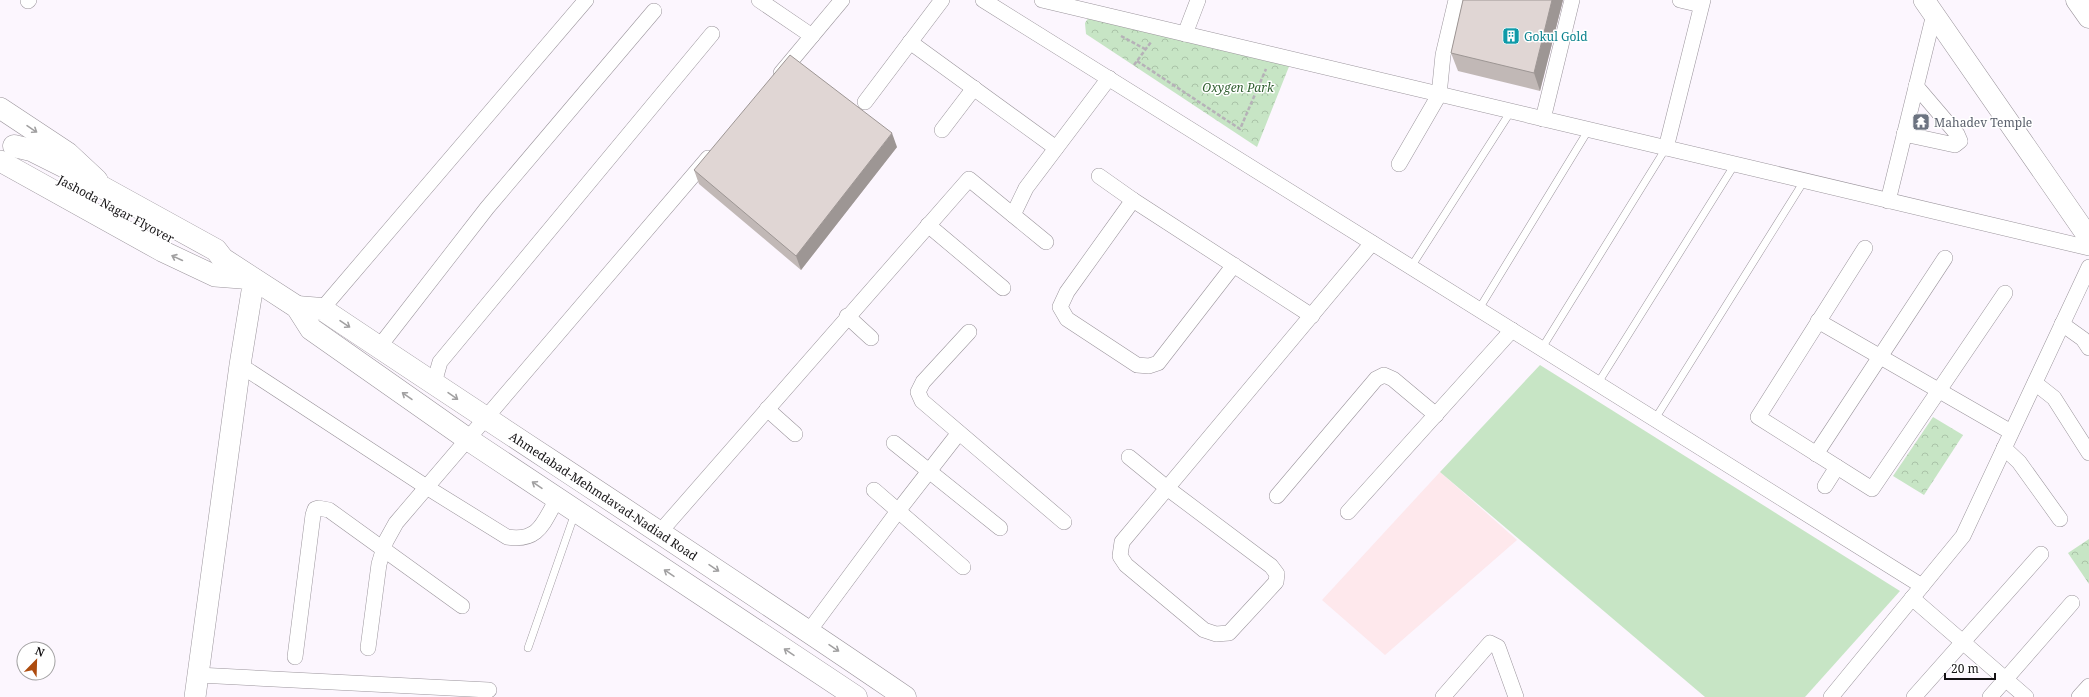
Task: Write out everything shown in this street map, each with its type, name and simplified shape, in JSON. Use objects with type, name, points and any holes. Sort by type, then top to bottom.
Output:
[{"type":"main road","points":[[2077,0],[2089,17]]},
{"type":"main road","name":"Jashoda Nagar Flyover","points":[[5,148],[31,150],[216,250],[223,259],[297,307]]},
{"type":"main road","name":"Jashoda Nagar Flyover","points":[[5,148],[211,260],[223,259]]},
{"type":"main road","name":"Ahmedabad-Mehmdavad-Nadiad Road","points":[[297,307],[322,309],[486,419],[809,631],[905,697]]},
{"type":"main road","points":[[297,307],[310,329],[469,440],[856,697]]},
{"type":"street","points":[[322,309],[586,0]]},
{"type":"street","points":[[759,0],[812,36]]},
{"type":"street","points":[[773,82],[842,0]]},
{"type":"street","points":[[865,102],[942,0]]},
{"type":"street","points":[[983,0],[1922,586]]},
{"type":"street","points":[[1042,0],[2089,248]]},
{"type":"street","points":[[1185,34],[1198,0]]},
{"type":"street","points":[[1399,164],[1440,95],[1443,55],[1456,0]]},
{"type":"street","points":[[1543,119],[1572,0]]},
{"type":"street","points":[[1666,148],[1702,2],[1680,0]]},
{"type":"street","points":[[1888,201],[1916,86],[1929,7]]},
{"type":"street","points":[[1929,7],[2089,238]]},
{"type":"street","points":[[379,347],[487,208],[654,11]]},
{"type":"street","points":[[434,383],[440,362],[712,34]]},
{"type":"street","points":[[910,42],[1056,148]]},
{"type":"street","points":[[1013,215],[1026,188],[1109,78]]},
{"type":"street","points":[[1904,134],[1955,145],[1960,141],[1957,134],[1916,86]]},
{"type":"street","points":[[942,130],[974,88]]},
{"type":"street","points":[[0,108],[68,153],[113,194]]},
{"type":"street","points":[[5,148],[162,251],[215,276],[254,279],[240,365],[195,697]]},
{"type":"street","points":[[368,648],[379,564],[386,541],[396,523],[428,488],[717,148]]},
{"type":"street","points":[[1099,176],[1133,200],[1312,316]]},
{"type":"street","points":[[660,532],[847,316],[969,179],[1046,242]]},
{"type":"street","points":[[1133,200],[1067,292],[1060,307],[1067,319],[1137,365],[1149,366],[1158,363],[1234,265]]},
{"type":"street","points":[[928,226],[1003,288]]},
{"type":"street","points":[[1129,457],[1167,488],[1271,566],[1277,574],[1276,582],[1229,633],[1216,634],[1204,630],[1126,565],[1120,556],[1122,542],[1167,488],[1312,316],[1372,243]]},
{"type":"street","points":[[1866,248],[1758,417],[1872,489],[2005,293]]},
{"type":"street","points":[[1816,454],[1945,258]]},
{"type":"street","points":[[1831,697],[1963,536],[2089,267]]},
{"type":"street","points":[[847,316],[871,338]]},
{"type":"street","points":[[1818,321],[2012,432]]},
{"type":"street","points":[[2062,324],[2083,339],[2089,348]]},
{"type":"street","points":[[1348,512],[1512,330]]},
{"type":"street","points":[[970,332],[923,382],[918,392],[922,402],[958,434],[1064,522]]},
{"type":"street","points":[[240,365],[428,488],[507,537],[521,539],[537,532],[557,499]]},
{"type":"street","points":[[1277,496],[1376,379],[1384,375],[1393,379],[1436,415]]},
{"type":"street","points":[[2035,383],[2054,398],[2089,453]]},
{"type":"street","points":[[767,409],[795,434]]},
{"type":"street","points":[[809,631],[928,470],[958,434]]},
{"type":"street","points":[[894,443],[1000,528]]},
{"type":"street","points":[[2004,448],[2019,462],[2060,519]]},
{"type":"street","points":[[1825,486],[1837,467]]},
{"type":"street","points":[[874,490],[963,567]]},
{"type":"street","points":[[295,657],[315,509],[318,508],[329,510],[462,606]]},
{"type":"street","points":[[1914,697],[2041,554]]},
{"type":"street","points":[[1912,598],[2026,697]]},
{"type":"street","points":[[1990,697],[2072,603]]},
{"type":"street","points":[[1443,697],[1490,643],[1498,647],[1516,697]]},
{"type":"street","points":[[198,675],[488,690]]},
{"type":"street","points":[[2079,697],[2089,686]]},
{"type":"lane","points":[[1411,267],[1511,111]]},
{"type":"lane","points":[[1478,309],[1589,129]]},
{"type":"lane","points":[[1542,348],[1666,148]]},
{"type":"lane","points":[[1598,384],[1735,164]]},
{"type":"lane","points":[[1655,419],[1804,180]]},
{"type":"lane","points":[[528,648],[576,511]]},
{"type":"path","points":[[1116,33],[1146,49],[1134,66]]},
{"type":"path","points":[[1137,62],[1240,129],[1268,63]]},
{"type":"shaded area","points":[[1440,472],[1517,540],[1385,655],[1322,600]]},
{"type":"green space","name":"Oxygen Park","points":[[1092,12],[1292,59],[1257,147],[1086,34],[1085,23]]},
{"type":"green space","points":[[1540,365],[1900,591],[1805,697],[1705,697],[1440,472]]},
{"type":"green space","points":[[1933,417],[1963,435],[1924,495],[1893,476]]},
{"type":"green space","points":[[2089,539],[2089,584],[2068,553]]},
{"type":"building","name":"Gokul Gold","points":[[1463,0],[1552,0],[1534,73],[1451,53]]},
{"type":"building","points":[[790,55],[892,133],[796,256],[694,170]]},
{"type":"place","name":"Gokul Gold","points":[[1511,36]]},
{"type":"place","name":"Mahadev Temple","points":[[1921,122]]}]
